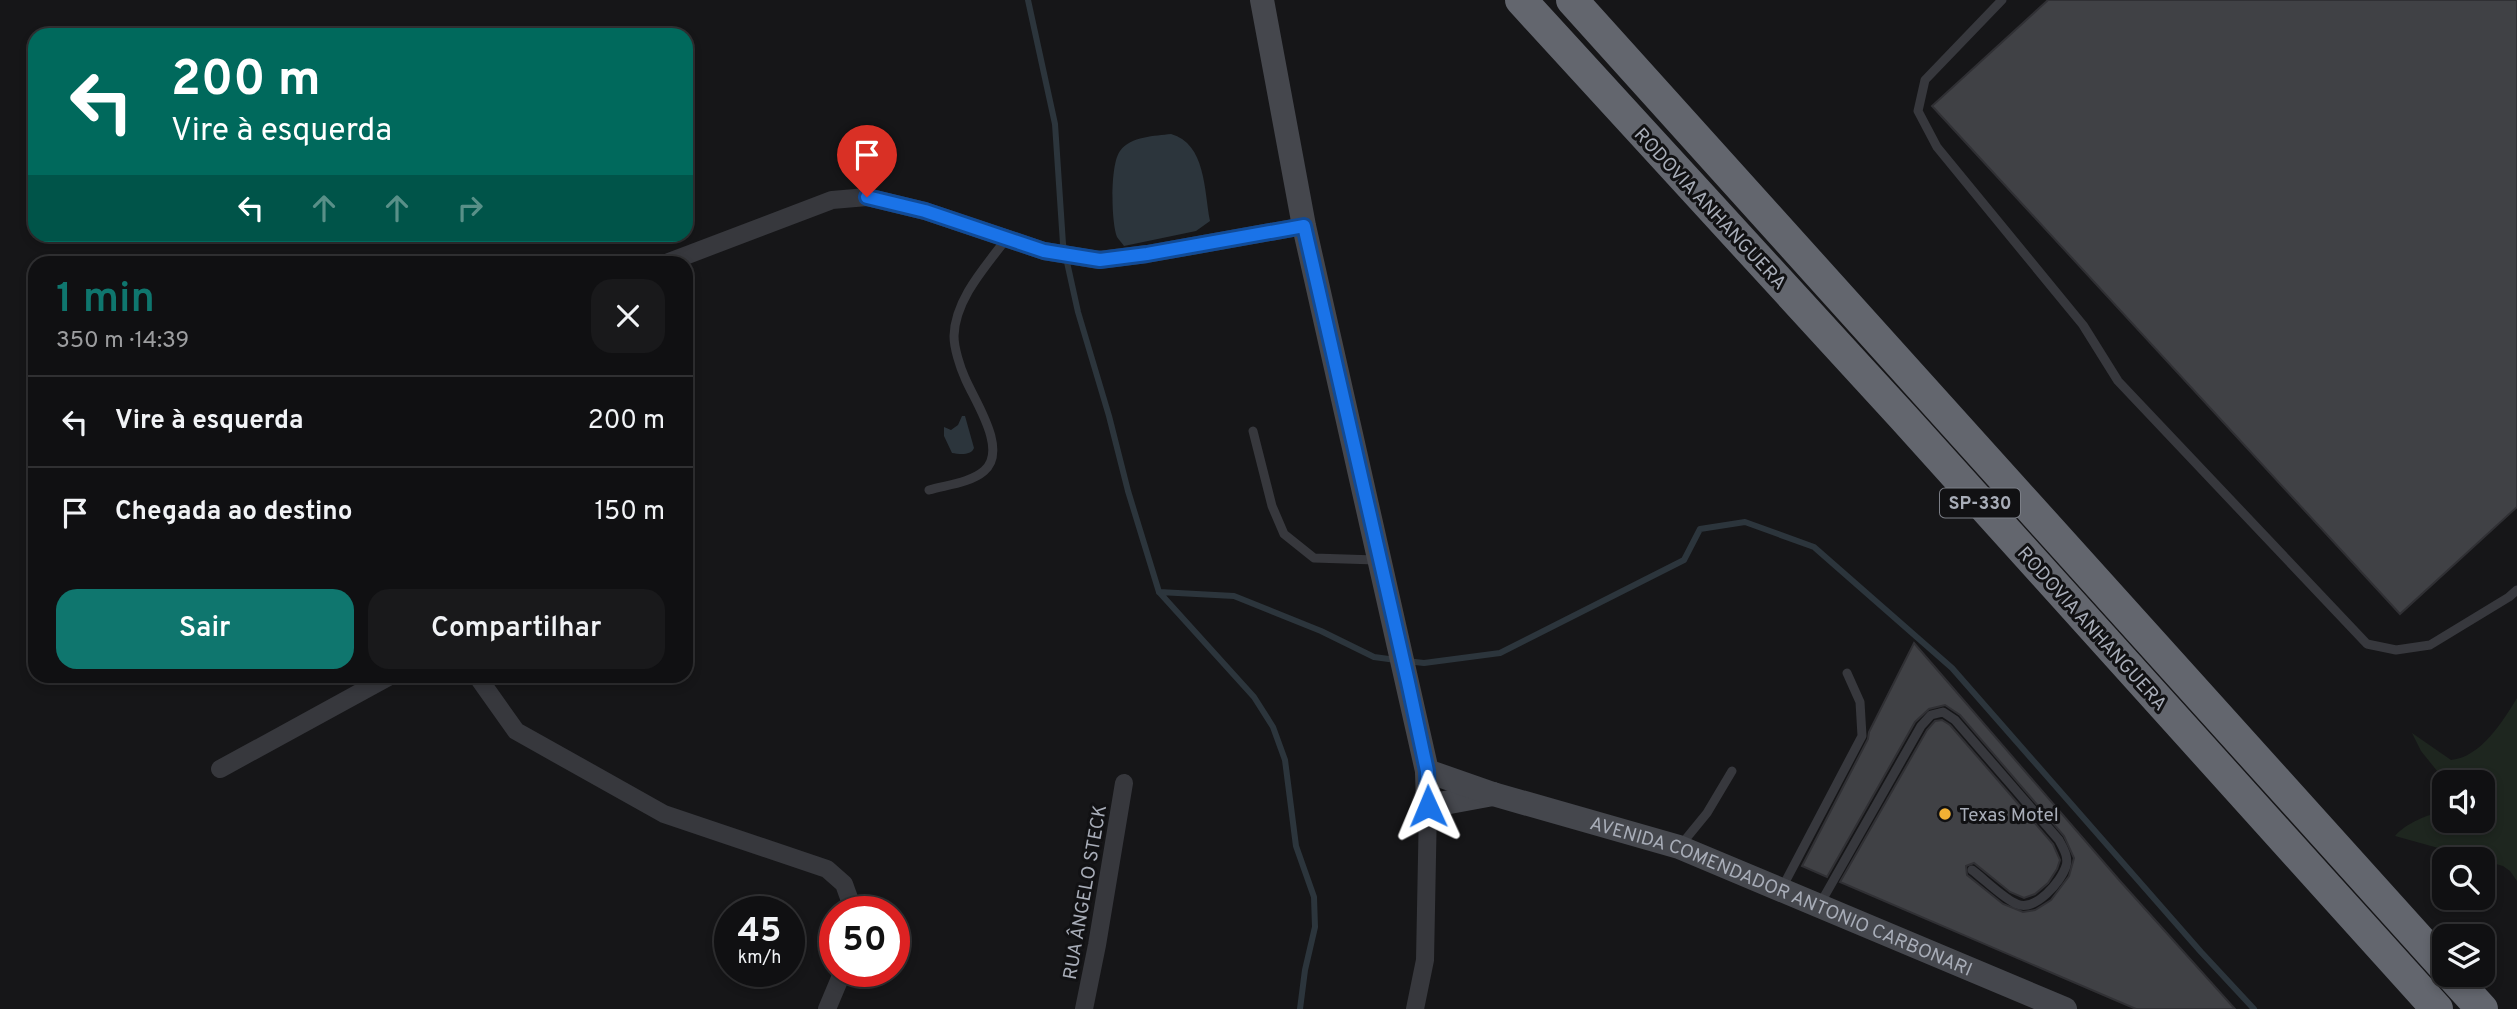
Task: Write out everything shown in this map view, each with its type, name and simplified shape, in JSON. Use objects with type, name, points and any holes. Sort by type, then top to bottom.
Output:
[{"type":"highway","name":"RODOVIA ANHANGUERA","points":[[1521,0],[1904,418],[2437,1009]]},
{"type":"highway","name":"RODOVIA ANHANGUERA","points":[[1572,0],[2432,954]]},
{"type":"highway","points":[[2462,987],[2482,1009]]},
{"type":"main road","points":[[1262,0],[1304,226],[1394,615],[1427,771],[1428,806]]},
{"type":"main road","name":"AVENIDA COMENDADOR ANTONIO CARBONARI","points":[[1427,771],[1493,794],[1679,847],[2065,1009]]},
{"type":"main road","name":"AVENIDA COMENDADOR ANTONIO CARBONARI","points":[[1428,806],[1493,794]]},
{"type":"street","points":[[685,256],[832,200],[867,197],[925,211],[1044,251],[1100,260],[1304,226]]},
{"type":"street","points":[[220,769],[377,683]]},
{"type":"street","points":[[482,683],[516,730],[664,814],[827,869],[844,884],[848,896]]},
{"type":"street","name":"RUA ÂNGELO STECK","points":[[1084,1009],[1124,783]]},
{"type":"street","points":[[1415,1009],[1425,960],[1428,806]]},
{"type":"street","points":[[827,1009],[836,987]]},
{"type":"lane","points":[[2002,0],[1925,80],[1918,111],[1937,147],[2083,325],[2118,381],[2367,644],[2396,650],[2430,645],[2510,597],[2517,590]]},
{"type":"lane","points":[[929,490],[971,479],[986,470],[992,457],[992,436],[964,376],[954,337],[961,306],[974,283],[1007,238]]},
{"type":"lane","points":[[1253,431],[1272,506],[1284,534],[1314,558],[1381,561]]},
{"type":"lane","points":[[1781,890],[1862,737],[1860,702],[1847,673]]},
{"type":"lane","points":[[1819,905],[1921,726],[1931,715],[1943,712],[1955,720],[2059,840],[2066,854],[2066,865],[2059,879],[2039,900],[2029,905],[2017,905],[1972,870]]},
{"type":"lane","points":[[1679,847],[1707,813],[1732,771]]},
{"type":"shaded area","points":[[1171,134],[1191,147],[1197,158],[1210,221],[1196,231],[1124,246],[1117,237],[1114,219],[1112,193],[1117,158],[1130,142]]},
{"type":"shaded area","points":[[962,416],[965,416],[974,448],[968,453],[952,453],[944,436],[944,427],[951,430],[958,425]]},
{"type":"shaded area","points":[[2517,698],[2517,881],[2510,871],[2495,864],[2495,847],[2435,847],[2395,836],[2411,823],[2432,815],[2432,833],[2495,833],[2495,770],[2436,770],[2421,751],[2412,733],[2451,760],[2472,752],[2481,745]]},
{"type":"building","points":[[2048,0],[2517,0],[2517,507],[2400,614],[1932,106]]},
{"type":"building","name":"Texas Motel","points":[[1914,643],[2235,1009],[2136,1009],[1840,882],[1927,730],[1935,721],[1942,720],[1950,725],[2053,844],[2060,860],[2048,883],[2035,894],[2024,898],[2010,892],[1974,863],[1966,866],[1967,875],[2003,904],[2023,912],[2035,910],[2051,900],[2069,876],[2074,858],[2064,836],[1960,715],[1945,705],[1929,709],[1915,722],[1827,877],[1802,866]]},
{"type":"waterway","points":[[1028,0],[1055,124],[1063,244],[1078,312],[1159,592],[1254,697],[1273,727],[1285,760],[1296,846],[1314,897],[1315,927],[1300,1009]]},
{"type":"waterway","points":[[1406,661],[1424,663],[1500,653],[1684,560],[1700,529],[1745,522],[1814,547],[1952,668],[2254,1009]]},
{"type":"waterway","points":[[1159,592],[1234,596],[1321,631],[1374,657],[1396,660]]},
{"type":"place","name":"Texas Motel","points":[[1945,814]]},
{"type":"route","points":[[867,197],[925,211],[1044,251],[1100,260],[1304,226],[1394,615],[1427,771],[1428,806]]}]
